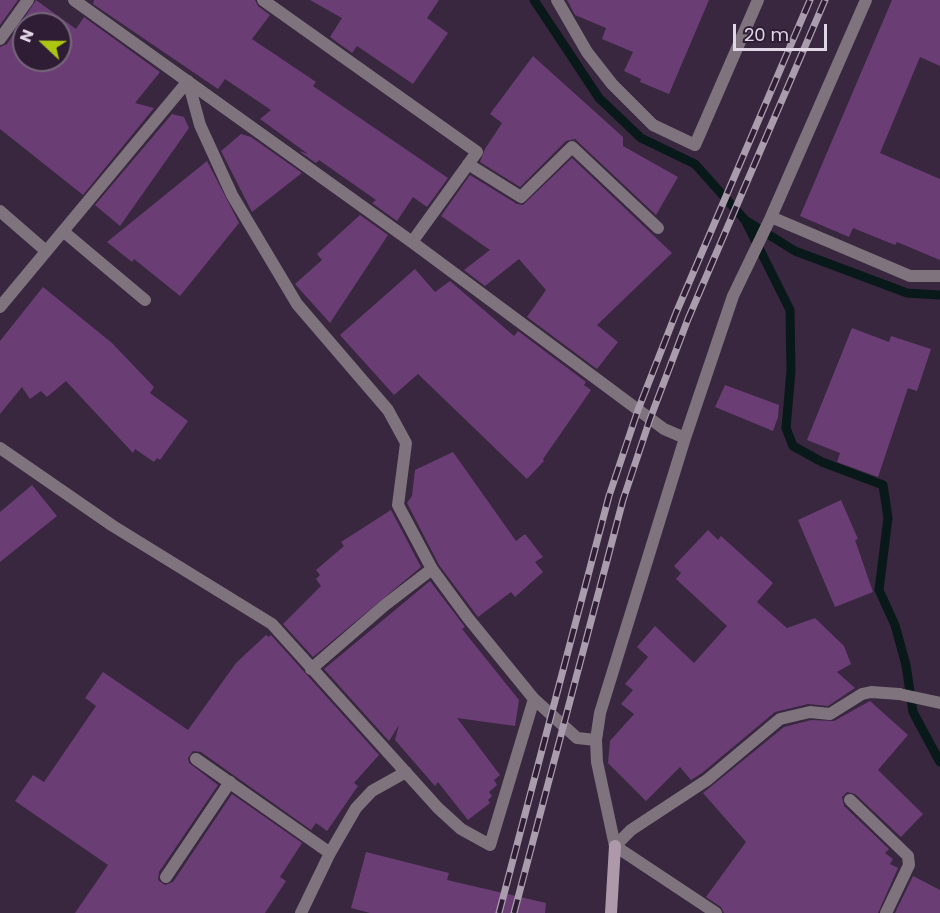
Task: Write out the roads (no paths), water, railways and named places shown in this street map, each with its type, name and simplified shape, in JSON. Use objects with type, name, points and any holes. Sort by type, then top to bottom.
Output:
[{"type":"street","points":[[0,39],[27,0]]},
{"type":"street","points":[[74,0],[87,4],[188,81],[412,242],[664,429],[686,438]]},
{"type":"street","points":[[263,0],[477,152],[412,242]]},
{"type":"street","points":[[557,0],[586,52],[612,84],[653,125],[695,145],[758,0]]},
{"type":"street","points":[[611,913],[615,846],[597,762],[596,740],[600,713],[733,296],[771,217],[866,0]]},
{"type":"street","points":[[0,307],[188,81]]},
{"type":"street","points":[[188,81],[200,126],[232,195],[297,304],[388,410],[405,443],[398,505],[432,569],[468,618],[534,699],[577,738],[596,740]]},
{"type":"street","points":[[468,164],[521,197],[572,147],[658,228]]},
{"type":"street","points":[[0,211],[46,251]]},
{"type":"street","points":[[771,217],[910,276],[940,276]]},
{"type":"street","points":[[64,232],[146,300]]},
{"type":"street","points":[[0,448],[113,526],[273,624],[311,669],[461,829],[490,846],[534,699]]},
{"type":"street","points":[[311,669],[385,605],[432,569]]},
{"type":"street","points":[[615,846],[631,830],[707,780],[780,719],[810,711],[830,714],[862,694],[871,692],[899,694],[940,703]]},
{"type":"street","points":[[196,759],[330,853]]},
{"type":"street","points":[[301,913],[330,853],[356,808],[372,791],[406,772]]},
{"type":"street","points":[[165,877],[230,782]]},
{"type":"street","points":[[850,800],[908,856],[909,865],[886,913]]},
{"type":"street","points":[[615,846],[716,913]]},
{"type":"waterway","points":[[534,0],[599,98],[641,138],[695,164],[745,220],[795,251],[907,293],[940,295]]},
{"type":"waterway","points":[[745,220],[790,310],[791,371],[786,428],[793,446],[822,462],[883,485],[888,518],[879,590],[895,625],[906,665],[913,712],[940,762]]},
{"type":"railway","points":[[499,913],[609,496],[638,410],[676,313],[810,0]]},
{"type":"railway","points":[[514,913],[623,500],[650,419],[688,319],[825,0]]}]
